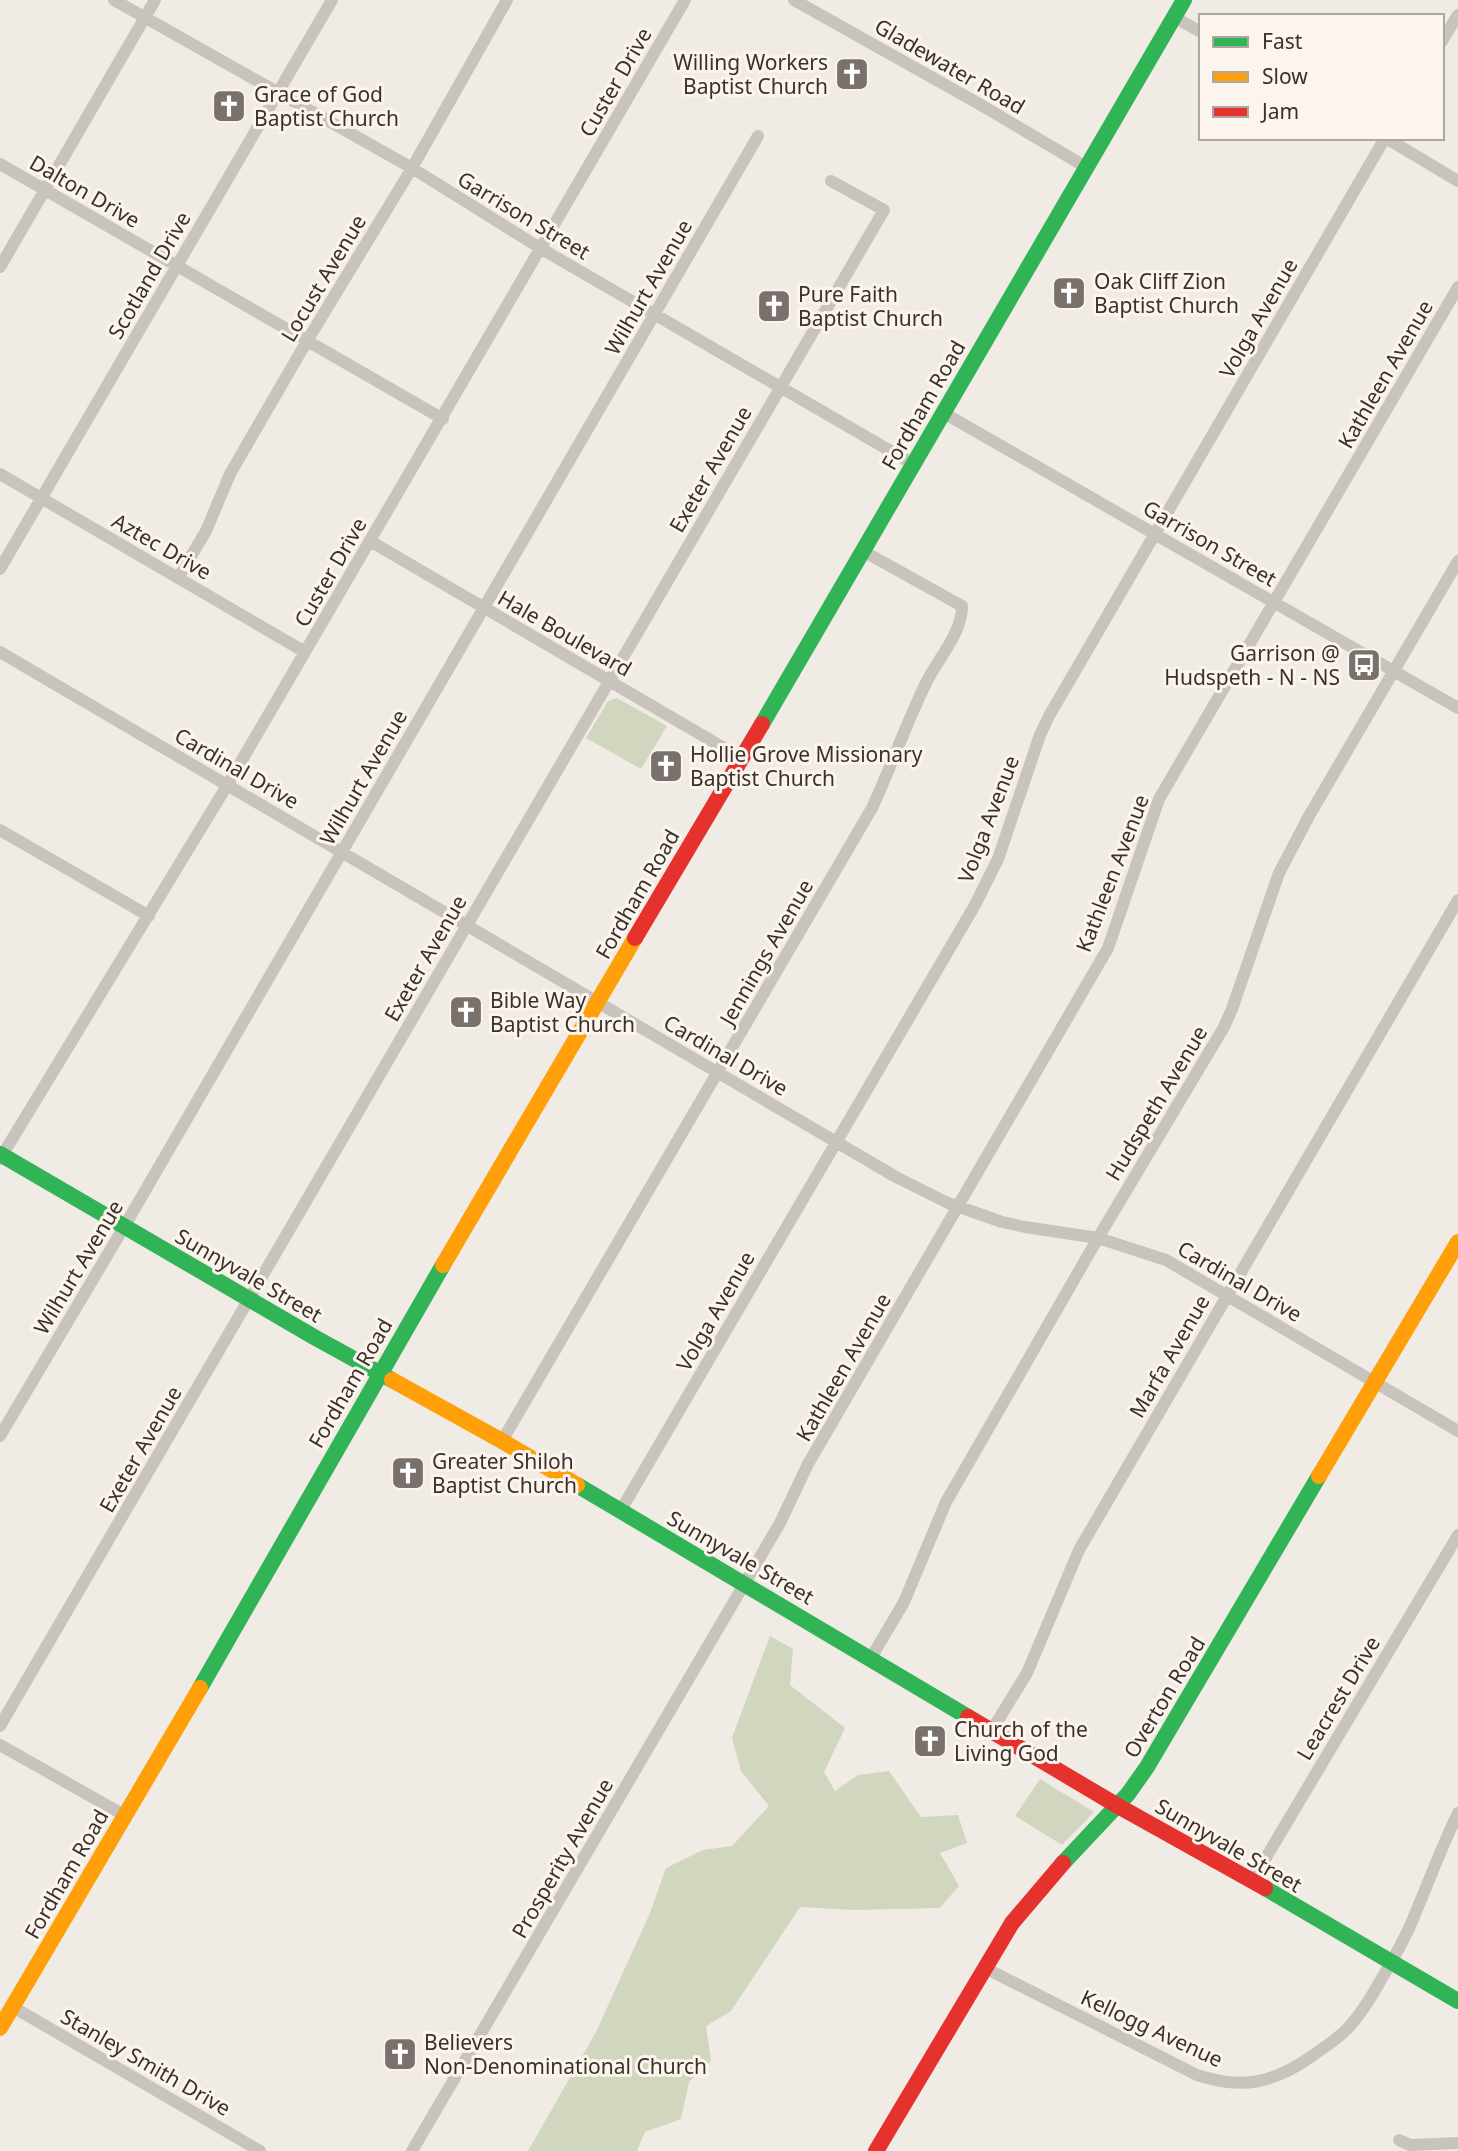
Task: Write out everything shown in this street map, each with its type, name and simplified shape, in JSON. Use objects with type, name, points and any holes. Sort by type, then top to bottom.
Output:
[{"type":"street","name":"Garrison Street","points":[[114,0],[412,168],[540,248],[913,464]]},
{"type":"street","points":[[0,267],[155,0]]},
{"type":"street","name":"Scotland Drive","points":[[0,569],[331,0]]},
{"type":"street","name":"Locust Avenue","points":[[178,578],[206,531],[230,474],[412,168],[507,0]]},
{"type":"street","name":"Custer Drive","points":[[1,1156],[228,784],[685,0]]},
{"type":"street","name":"Gladewater Road","points":[[794,0],[1086,167]]},
{"type":"street","name":"Fordham Road","points":[[0,2028],[380,1372],[1184,0]]},
{"type":"street","points":[[1444,38],[1458,15]]},
{"type":"street","points":[[1174,17],[1199,31]]},
{"type":"street","name":"Wilhurt Avenue","points":[[0,1436],[758,136]]},
{"type":"street","name":"Volga Avenue","points":[[621,1510],[988,882],[1040,735],[1384,140]]},
{"type":"street","points":[[1388,140],[1458,181]]},
{"type":"street","name":"Dalton Drive","points":[[0,164],[443,419]]},
{"type":"street","name":"Exeter Avenue","points":[[0,1726],[884,210],[831,181]]},
{"type":"street","name":"Kathleen Avenue","points":[[744,1584],[780,1522],[808,1464],[1108,948],[1159,799],[1458,287]]},
{"type":"street","name":"Garrison Street","points":[[942,412],[1458,708]]},
{"type":"street","name":"Aztec Drive","points":[[0,474],[305,652]]},
{"type":"street","name":"Hale Boulevard","points":[[370,541],[741,758]]},
{"type":"street","name":"Jennings Avenue","points":[[502,1441],[872,808],[927,681],[962,621],[962,606],[863,551]]},
{"type":"street","name":"Hudspeth Avenue","points":[[871,1658],[908,1593],[946,1502],[1098,1238],[1224,1027],[1279,873],[1309,816],[1458,561]]},
{"type":"street","name":"Cardinal Drive","points":[[0,652],[896,1177],[958,1207],[1002,1222],[1098,1238],[1166,1260],[1458,1430]]},
{"type":"street","points":[[0,830],[149,916]]},
{"type":"street","name":"Marfa Avenue","points":[[992,1730],[1027,1673],[1079,1550],[1458,900]]},
{"type":"street","name":"Sunnyvale Street","points":[[1,1156],[621,1510],[1118,1806],[1458,2001]]},
{"type":"street","name":"Overton Road","points":[[876,2151],[1012,1923],[1029,1901],[1118,1806],[1159,1748],[1458,1242]]},
{"type":"street","name":"Leacrest Drive","points":[[1252,1881],[1458,1535]]},
{"type":"street","name":"Prosperity Avenue","points":[[412,2151],[744,1584]]},
{"type":"street","points":[[0,1745],[124,1815]]},
{"type":"street","name":"Kellogg Avenue","points":[[985,1968],[1198,2075],[1233,2083],[1274,2079],[1295,2068],[1331,2042],[1362,2012],[1411,1924],[1458,1813]]},
{"type":"street","name":"Stanley Smith Drive","points":[[13,2007],[260,2151]]},
{"type":"street","points":[[1399,2140],[1410,2144],[1458,2143]]},
{"type":"green space","points":[[617,698],[667,726],[641,769],[586,738],[608,701]]},
{"type":"green space","points":[[770,1636],[793,1649],[790,1685],[845,1728],[824,1772],[835,1791],[858,1775],[889,1771],[921,1817],[958,1815],[967,1843],[940,1853],[959,1886],[940,1908],[852,1910],[800,1907],[731,2011],[706,2026],[711,2061],[689,2082],[681,2119],[645,2132],[637,2151],[528,2151],[596,2032],[650,1913],[666,1868],[703,1850],[732,1846],[769,1806],[741,1771],[732,1738]]},
{"type":"green space","points":[[1040,1779],[1094,1812],[1062,1845],[1015,1816]]},
{"type":"traffic: fast","points":[[762,724],[1184,0]]},
{"type":"traffic: fast","points":[[0,1154],[392,1380]]},
{"type":"traffic: fast","points":[[200,1688],[443,1265]]},
{"type":"traffic: fast","points":[[1063,1863],[1128,1794],[1147,1767],[1319,1476]]},
{"type":"traffic: fast","points":[[577,1485],[968,1717]]},
{"type":"traffic: fast","points":[[1265,1888],[1458,2001]]},
{"type":"traffic: slow","points":[[443,1265],[635,938]]},
{"type":"traffic: slow","points":[[1319,1476],[1458,1242]]},
{"type":"traffic: slow","points":[[392,1380],[577,1485]]},
{"type":"traffic: slow","points":[[0,2028],[200,1688]]},
{"type":"traffic: jam","points":[[635,938],[762,724]]},
{"type":"traffic: jam","points":[[968,1717],[1118,1806],[1265,1888]]},
{"type":"traffic: jam","points":[[876,2151],[1012,1923],[1063,1863]]},
{"type":"place","name":"Willing Workers Baptist Church","points":[[852,74]]},
{"type":"place","name":"Grace of God Baptist Church","points":[[229,106]]},
{"type":"place","name":"Oak Cliff Zion Baptist Church","points":[[1069,293]]},
{"type":"place","name":"Pure Faith Baptist Church","points":[[774,306]]},
{"type":"place","name":"Garrison @ Hudspeth - N - NS","points":[[1364,665]]},
{"type":"place","name":"Hollie Grove Missionary Baptist Church","points":[[666,766]]},
{"type":"place","name":"Bible Way Baptist Church","points":[[466,1012]]},
{"type":"place","name":"Greater Shiloh Baptist Church","points":[[408,1473]]},
{"type":"place","name":"Church of the Living God","points":[[930,1741]]},
{"type":"place","name":"Believers Non-Denominational Church","points":[[400,2054]]}]
